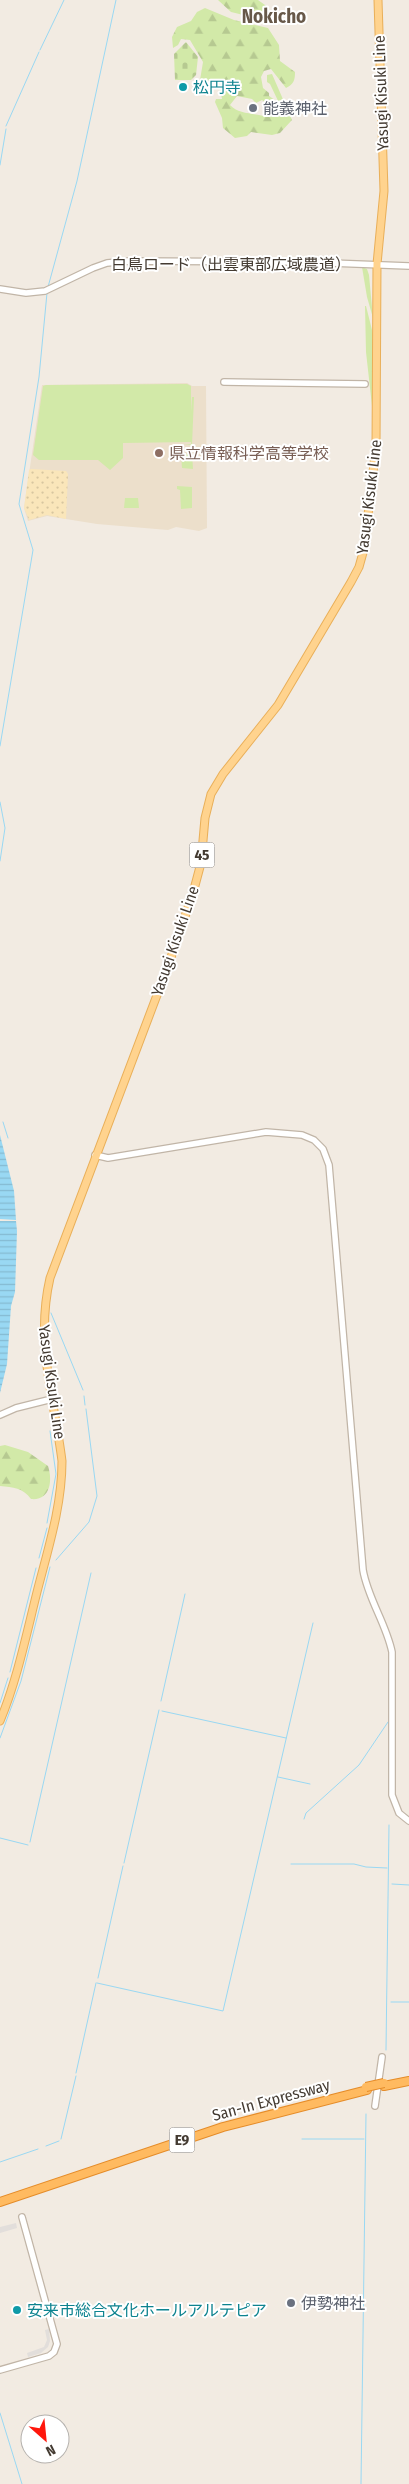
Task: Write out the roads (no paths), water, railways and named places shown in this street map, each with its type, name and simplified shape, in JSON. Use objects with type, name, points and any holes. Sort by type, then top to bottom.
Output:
[{"type":"highway","name":"San-In Expressway","points":[[0,2201],[222,2124],[367,2088],[409,2080]]},
{"type":"main road","name":"Yasugi Kisuki Line","points":[[0,1721],[16,1677],[60,1500],[62,1461],[43,1331],[45,1300],[50,1278],[168,966],[193,893],[201,863],[205,818],[211,794],[223,774],[278,705],[362,559],[367,533],[376,447],[377,264],[384,191],[378,0]]},
{"type":"street","name":"白鳥ロード（出雲東部広域農道）","points":[[0,290],[26,293],[48,290],[86,271],[112,262],[304,262],[409,266]]},
{"type":"street","points":[[224,382],[365,384]]},
{"type":"street","points":[[95,1155],[108,1158],[266,1132],[302,1135],[314,1140],[327,1156],[363,1570],[369,1593],[386,1629],[392,1652],[393,1802],[399,1813],[409,1821]]},
{"type":"street","points":[[0,1415],[16,1408],[52,1399]]},
{"type":"street","points":[[376,2106],[382,2057]]},
{"type":"street","points":[[0,2370],[49,2356],[54,2352],[57,2344],[22,2217]]},
{"type":"water","points":[[0,1135],[14,1191],[16,1220],[0,1219]]},
{"type":"water","points":[[0,1221],[16,1221],[17,1231],[15,1292],[11,1306],[7,1364],[0,1393]]},
{"type":"waterway","points":[[40,50],[64,0]]},
{"type":"waterway","points":[[48,287],[77,181],[116,0]]},
{"type":"waterway","points":[[6,126],[39,52]]},
{"type":"waterway","points":[[0,165],[6,129]]},
{"type":"waterway","points":[[0,746],[33,550],[19,504],[39,377],[47,293]]},
{"type":"waterway","points":[[0,802],[5,828],[0,861]]},
{"type":"waterway","points":[[3,1122],[8,1138]]},
{"type":"waterway","points":[[51,1313],[83,1390]]},
{"type":"waterway","points":[[84,1396],[85,1405]]},
{"type":"waterway","points":[[56,1560],[89,1522],[97,1496],[86,1409]]},
{"type":"waterway","points":[[47,1523],[56,1474],[50,1431]]},
{"type":"waterway","points":[[39,1558],[47,1528]]},
{"type":"waterway","points":[[0,1738],[21,1681],[50,1567]]},
{"type":"waterway","points":[[10,1672],[36,1568]]},
{"type":"waterway","points":[[30,1842],[91,1573]]},
{"type":"waterway","points":[[161,1701],[185,1594]]},
{"type":"waterway","points":[[97,1983],[223,2011],[313,1623]]},
{"type":"waterway","points":[[0,1703],[8,1678]]},
{"type":"waterway","points":[[124,1863],[159,1710]]},
{"type":"waterway","points":[[162,1711],[286,1738]]},
{"type":"waterway","points":[[304,1819],[306,1813],[359,1765],[388,1722]]},
{"type":"waterway","points":[[278,1777],[310,1784]]},
{"type":"waterway","points":[[386,2050],[389,1825]]},
{"type":"waterway","points":[[0,1838],[28,1845]]},
{"type":"waterway","points":[[291,1864],[354,1864],[366,1867],[387,1868]]},
{"type":"waterway","points":[[98,1978],[123,1866]]},
{"type":"waterway","points":[[392,1884],[409,1885]]},
{"type":"waterway","points":[[76,2073],[96,1983]]},
{"type":"waterway","points":[[391,2002],[409,2002]]},
{"type":"waterway","points":[[61,2139],[76,2076]]},
{"type":"waterway","points":[[361,2484],[366,2114]]},
{"type":"waterway","points":[[302,2139],[364,2139]]},
{"type":"waterway","points":[[46,2146],[59,2141]]},
{"type":"waterway","points":[[0,2162],[38,2149]]},
{"type":"waterway","points":[[0,2413],[22,2484]]},
{"type":"place","name":"松円寺","points":[[183,87]]},
{"type":"place","name":"能義神社","points":[[253,108]]},
{"type":"place","name":"県立情報科学高等学校","points":[[159,453]]},
{"type":"place","name":"伊勢神社","points":[[291,2303]]},
{"type":"place","name":"安来市総合文化ホールアルテピア","points":[[17,2310]]},
{"type":"district","name":"Nokicho","points":[[274,16]]}]
